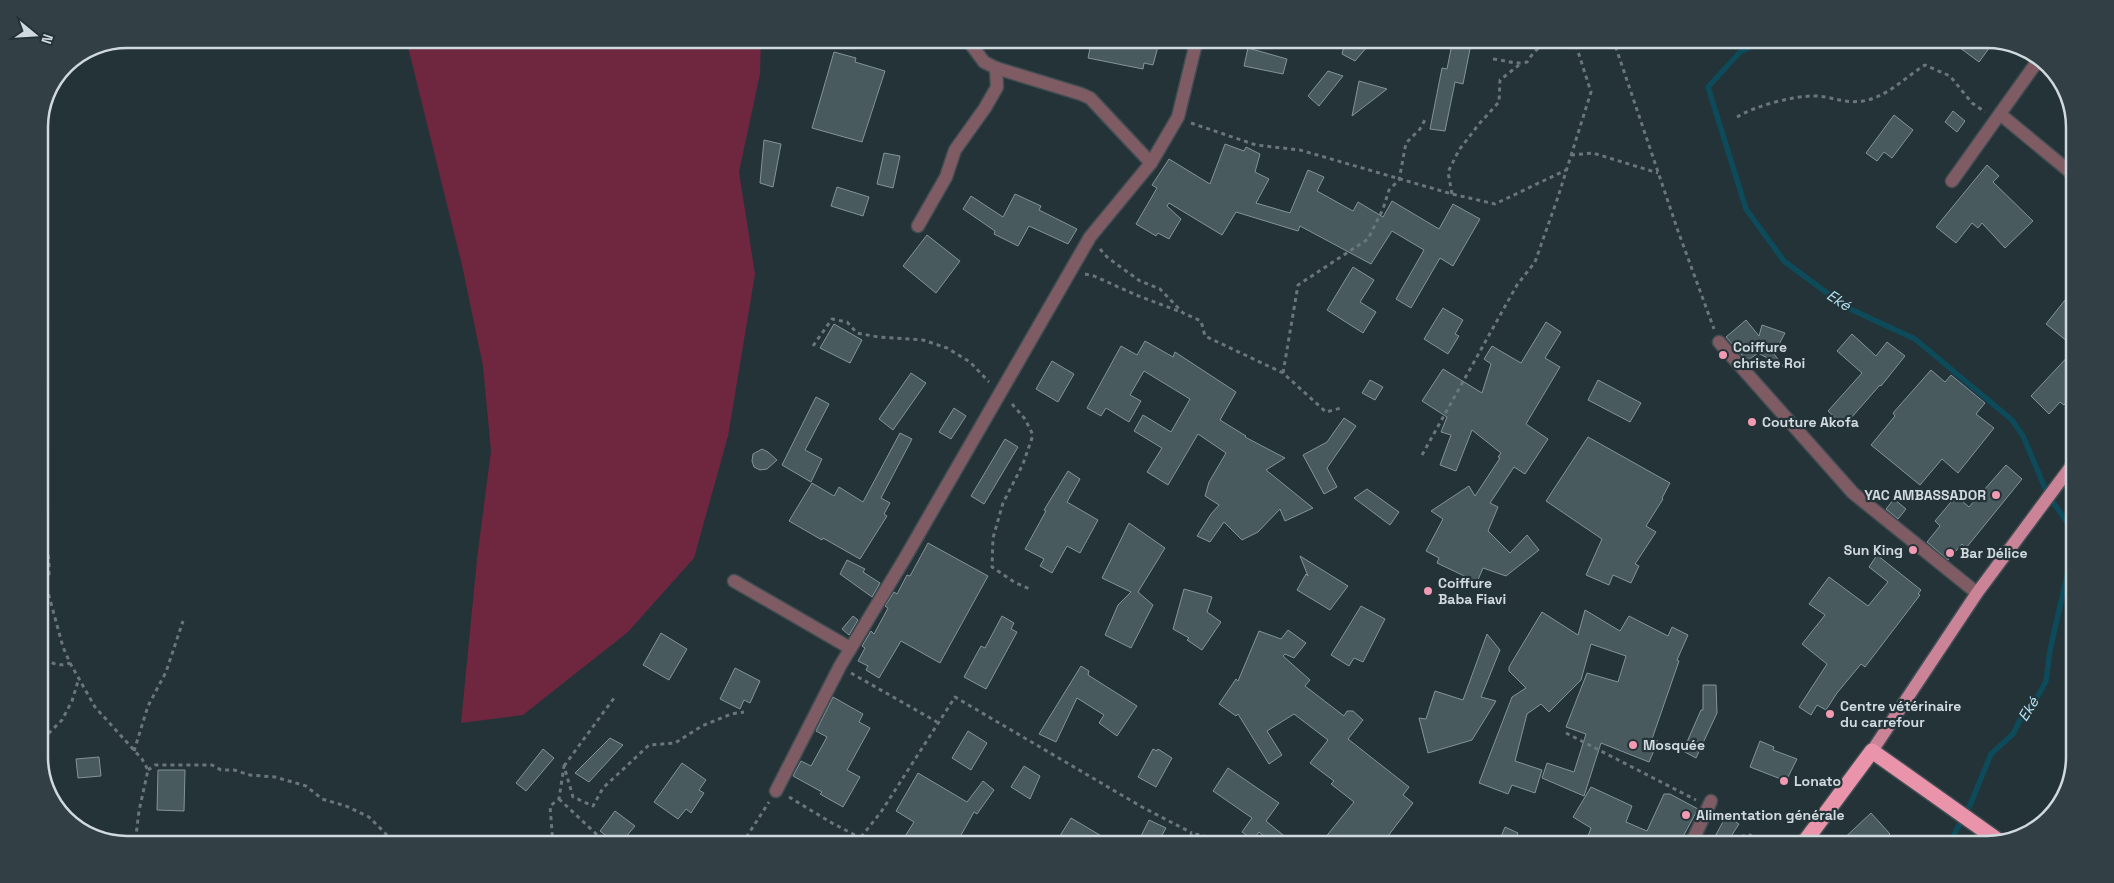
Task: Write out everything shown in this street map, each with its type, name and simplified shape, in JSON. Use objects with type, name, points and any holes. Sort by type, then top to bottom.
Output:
[{"type":"highway","points":[[1809,836],[1872,751],[1991,836]]},
{"type":"main road","points":[[1872,751],[1977,593],[2066,473]]},
{"type":"street","points":[[973,47],[984,62],[996,68],[1090,98],[1151,164]]},
{"type":"street","points":[[776,791],[850,648],[905,558],[1090,237],[1151,164],[1178,117],[1195,47]]},
{"type":"street","points":[[1952,181],[2036,64]]},
{"type":"street","points":[[918,226],[946,177],[955,150],[985,108],[997,86],[996,68]]},
{"type":"street","points":[[2000,114],[2066,169]]},
{"type":"street","points":[[1719,342],[1853,493],[1977,593]]},
{"type":"street","points":[[734,581],[850,648]]},
{"type":"street","points":[[1695,836],[1710,804]]},
{"type":"path","points":[[1452,194],[1448,172],[1459,150],[1499,102],[1500,80],[1519,64],[1527,62],[1539,49],[1546,47]]},
{"type":"path","points":[[1422,455],[1516,285],[1535,262],[1591,92],[1577,47]]},
{"type":"path","points":[[1617,48],[1658,173],[1719,342]]},
{"type":"path","points":[[1493,59],[1519,64]]},
{"type":"path","points":[[1737,117],[1768,105],[1814,96],[1842,102],[1863,101],[1887,93],[1925,65],[1950,76],[1972,103],[1986,112],[2000,114]]},
{"type":"path","points":[[1178,117],[1207,130],[1256,145],[1300,150],[1399,180],[1495,204],[1566,170]]},
{"type":"path","points":[[1283,374],[1298,285],[1368,239],[1383,209],[1389,190],[1399,180],[1406,143],[1420,129],[1426,118]]},
{"type":"path","points":[[1571,155],[1593,153],[1658,173]]},
{"type":"path","points":[[1090,237],[1108,258],[1140,281],[1160,289],[1183,313]]},
{"type":"path","points":[[1070,271],[1094,276],[1201,321],[1205,336],[1283,374],[1326,412],[1341,408]]},
{"type":"path","points":[[813,346],[832,319],[848,322],[858,333],[878,337],[923,340],[947,348],[970,362],[1025,419],[1033,434],[1023,464],[1003,504],[993,538],[992,567],[1014,582],[1032,590]]},
{"type":"path","points":[[48,555],[48,578]]},
{"type":"path","points":[[48,592],[63,647],[95,708],[134,751],[148,770]]},
{"type":"path","points":[[134,751],[148,706],[166,672],[183,621]]},
{"type":"path","points":[[48,661],[52,665],[70,663]]},
{"type":"path","points":[[840,666],[938,722]]},
{"type":"path","points":[[48,734],[62,720],[72,701],[79,678]]},
{"type":"path","points":[[862,836],[881,812],[954,697],[1142,807],[1192,833],[1204,836]]},
{"type":"path","points":[[552,836],[550,806],[559,799],[564,766],[614,698]]},
{"type":"path","points":[[564,766],[573,797],[593,806],[603,788],[649,745],[675,743],[702,726],[731,714],[744,712]]},
{"type":"path","points":[[1566,733],[1710,804]]},
{"type":"path","points":[[137,836],[139,811],[148,770],[155,765],[212,765],[221,770],[234,770],[250,775],[275,777],[306,786],[322,799],[346,806],[369,817],[386,836]]},
{"type":"path","points":[[747,836],[776,791],[859,836]]},
{"type":"path","points":[[559,799],[598,836]]},
{"type":"shaded area","points":[[408,47],[761,47],[760,74],[739,172],[755,274],[728,436],[694,558],[628,632],[523,715],[461,723],[477,559],[491,451],[483,366],[462,265]]},
{"type":"building","points":[[1090,47],[1158,47],[1153,65],[1144,63],[1143,69],[1088,58]]},
{"type":"building","points":[[1344,47],[1367,47],[1355,61],[1342,54]]},
{"type":"building","points":[[1451,47],[1470,47],[1463,84],[1455,82],[1445,131],[1430,129],[1442,68],[1447,69]]},
{"type":"building","points":[[1959,47],[1990,47],[1979,62]]},
{"type":"building","points":[[1248,48],[1287,59],[1283,74],[1244,66]]},
{"type":"building","points":[[834,52],[856,58],[855,62],[885,71],[862,142],[812,128]]},
{"type":"building","points":[[1328,71],[1343,76],[1319,106],[1308,96]]},
{"type":"building","points":[[1359,81],[1387,89],[1352,116]]},
{"type":"building","points":[[1953,111],[1965,121],[1957,132],[1945,122]]},
{"type":"building","points":[[1894,115],[1913,130],[1892,158],[1884,152],[1877,161],[1866,153]]},
{"type":"building","points":[[764,140],[781,144],[773,187],[760,183]]},
{"type":"building","points":[[1225,144],[1244,151],[1246,147],[1260,154],[1255,172],[1269,179],[1256,203],[1290,213],[1308,170],[1324,177],[1317,191],[1353,211],[1358,202],[1383,217],[1392,201],[1439,229],[1453,204],[1480,219],[1453,266],[1440,258],[1411,308],[1396,299],[1424,250],[1392,231],[1371,264],[1300,226],[1298,231],[1236,212],[1222,235],[1169,203],[1167,206],[1181,219],[1169,239],[1158,233],[1156,236],[1136,224],[1157,188],[1152,185],[1169,159],[1210,184]]},
{"type":"building","points":[[884,153],[900,156],[893,188],[877,184]]},
{"type":"building","points":[[1987,165],[1999,176],[1993,182],[2033,221],[2005,248],[1982,223],[1978,228],[1972,223],[1956,243],[1936,227]]},
{"type":"building","points":[[837,187],[869,197],[863,216],[831,206]]},
{"type":"building","points":[[1015,194],[1041,206],[1039,210],[1077,229],[1068,244],[1029,226],[1018,246],[994,234],[995,231],[963,209],[971,196],[1003,217]]},
{"type":"building","points":[[927,235],[960,261],[936,293],[903,266]]},
{"type":"building","points":[[1353,267],[1374,280],[1360,302],[1376,312],[1363,333],[1327,310]]},
{"type":"building","points":[[2066,299],[2066,340],[2046,324]]},
{"type":"building","points":[[1443,308],[1463,320],[1455,334],[1459,336],[1448,354],[1424,339]]},
{"type":"building","points":[[1746,320],[1759,336],[1762,325],[1785,333],[1774,354],[1784,367],[1758,353],[1747,361],[1726,337]]},
{"type":"building","points":[[1546,322],[1561,332],[1545,358],[1560,367],[1526,424],[1548,439],[1525,474],[1514,467],[1490,503],[1498,507],[1488,531],[1510,553],[1527,535],[1539,550],[1506,576],[1483,568],[1477,582],[1437,563],[1439,558],[1426,551],[1443,519],[1431,511],[1469,486],[1475,496],[1500,458],[1498,457],[1501,453],[1472,430],[1456,471],[1440,465],[1451,435],[1441,432],[1447,417],[1422,401],[1443,369],[1482,393],[1491,364],[1484,359],[1492,346],[1521,363]]},
{"type":"building","points":[[834,324],[862,340],[850,363],[820,348]]},
{"type":"building","points":[[1852,334],[1876,356],[1887,342],[1905,356],[1881,386],[1844,426],[1828,411],[1862,373],[1837,351]]},
{"type":"building","points":[[1145,341],[1173,357],[1175,352],[1236,392],[1220,420],[1245,437],[1285,458],[1266,470],[1313,508],[1285,521],[1280,509],[1258,532],[1242,540],[1224,522],[1210,542],[1197,536],[1219,505],[1205,496],[1209,482],[1226,453],[1198,434],[1168,485],[1147,472],[1162,448],[1134,431],[1143,415],[1171,432],[1190,399],[1144,371],[1130,395],[1141,401],[1129,422],[1106,408],[1101,416],[1087,408],[1121,346],[1137,355]]},
{"type":"building","points":[[2066,358],[2066,403],[2064,405],[2060,402],[2049,414],[2031,396]]},
{"type":"building","points":[[1052,361],[1074,374],[1058,402],[1036,389]]},
{"type":"building","points":[[1931,370],[1945,382],[1951,375],[1985,403],[1976,414],[1994,428],[1958,473],[1942,459],[1920,485],[1871,445],[1895,416],[1893,413]]},
{"type":"building","points":[[911,373],[926,383],[893,430],[879,419]]},
{"type":"building","points":[[1370,380],[1383,387],[1375,400],[1362,393]]},
{"type":"building","points":[[1598,380],[1641,403],[1630,422],[1588,400]]},
{"type":"building","points":[[816,397],[829,404],[805,450],[822,459],[811,482],[782,465]]},
{"type":"building","points":[[954,408],[966,416],[951,439],[939,432]]},
{"type":"building","points":[[1344,418],[1356,426],[1327,468],[1337,487],[1324,494],[1303,455],[1327,442]]},
{"type":"building","points":[[900,433],[912,439],[881,498],[890,503],[884,514],[887,516],[860,559],[789,521],[812,483],[834,496],[839,487],[863,502]]},
{"type":"building","points":[[1588,437],[1670,483],[1663,499],[1646,526],[1656,532],[1635,564],[1639,566],[1631,583],[1613,575],[1609,585],[1586,575],[1602,539],[1546,501]]},
{"type":"building","points":[[1005,439],[1018,447],[984,504],[971,496]]},
{"type":"building","points":[[762,449],[777,460],[767,469],[760,470],[754,467],[752,461],[753,454]]},
{"type":"building","points":[[2006,465],[2022,479],[1966,548],[1962,544],[1948,560],[1927,542],[1940,526],[1935,521],[1956,496],[1969,507]]},
{"type":"building","points":[[1068,471],[1080,479],[1067,502],[1098,520],[1080,553],[1067,546],[1052,573],[1040,566],[1044,559],[1025,549],[1046,511],[1044,510]]},
{"type":"building","points":[[1367,489],[1399,512],[1390,525],[1354,498]]},
{"type":"building","points":[[1894,499],[1906,509],[1898,519],[1886,509]]},
{"type":"building","points":[[1129,523],[1165,548],[1138,592],[1153,605],[1131,648],[1105,635],[1118,605],[1131,592],[1102,578]]},
{"type":"building","points":[[928,543],[988,576],[940,663],[901,641],[879,678],[866,670],[868,666],[858,661],[865,648],[862,646],[871,631],[874,634],[888,608],[885,606],[894,592],[897,594],[907,575],[910,576]]},
{"type":"building","points":[[1877,555],[1921,590],[1918,594],[1920,595],[1865,667],[1861,664],[1837,693],[1826,710],[1817,705],[1811,715],[1799,707],[1827,664],[1802,644],[1825,615],[1809,604],[1829,577],[1868,606],[1888,582],[1869,567]]},
{"type":"building","points":[[1300,556],[1348,586],[1330,610],[1297,590],[1306,574],[1308,576]]},
{"type":"building","points":[[847,560],[865,569],[863,572],[880,583],[872,597],[840,574]]},
{"type":"building","points":[[1184,589],[1212,597],[1207,612],[1221,622],[1202,650],[1187,640],[1189,638],[1173,629]]},
{"type":"building","points":[[1361,606],[1385,619],[1363,662],[1354,658],[1349,666],[1331,655]]},
{"type":"building","points":[[1585,610],[1620,631],[1629,616],[1668,636],[1672,627],[1688,635],[1677,660],[1679,661],[1652,739],[1658,741],[1649,762],[1601,743],[1584,796],[1542,778],[1547,763],[1574,772],[1586,734],[1566,727],[1587,673],[1618,682],[1626,656],[1591,644],[1581,680],[1549,712],[1541,704],[1527,714],[1515,761],[1542,770],[1535,793],[1512,785],[1508,794],[1479,783],[1512,697],[1526,688],[1509,671],[1509,667],[1542,612],[1578,635]]},
{"type":"building","points":[[853,616],[858,620],[849,635],[842,629]]},
{"type":"building","points":[[1002,616],[1014,623],[1011,629],[1017,632],[986,689],[964,677],[981,646],[985,648]]},
{"type":"building","points":[[1288,630],[1306,643],[1294,658],[1285,654],[1283,656],[1310,680],[1305,686],[1344,716],[1347,711],[1353,711],[1363,720],[1348,739],[1409,787],[1403,795],[1413,803],[1388,836],[1326,836],[1354,802],[1331,784],[1334,781],[1310,763],[1328,740],[1294,714],[1267,731],[1282,755],[1269,764],[1238,714],[1236,716],[1219,704],[1236,679],[1238,681],[1259,631],[1281,639]]},
{"type":"building","points":[[661,633],[687,649],[669,680],[643,665]]},
{"type":"building","points":[[1487,634],[1500,650],[1481,697],[1496,701],[1472,740],[1428,753],[1419,718],[1426,719],[1435,691],[1463,700]]},
{"type":"building","points":[[1081,666],[1089,671],[1088,675],[1137,706],[1117,736],[1099,723],[1104,715],[1077,698],[1056,742],[1039,734]]},
{"type":"building","points":[[735,668],[760,681],[750,703],[744,700],[740,709],[720,699]]},
{"type":"building","points":[[1703,685],[1716,685],[1717,713],[1696,758],[1683,751],[1701,710],[1703,710]]},
{"type":"building","points":[[833,697],[863,714],[859,722],[870,728],[847,770],[860,777],[843,807],[820,794],[822,792],[793,776],[801,761],[811,766],[827,737],[816,731]]},
{"type":"building","points":[[968,731],[987,743],[971,770],[952,758]]},
{"type":"building","points":[[610,738],[623,745],[589,782],[575,773]]},
{"type":"building","points":[[1760,741],[1774,747],[1773,750],[1797,759],[1786,781],[1750,767]]},
{"type":"building","points":[[543,749],[554,758],[526,791],[516,783]]},
{"type":"building","points":[[1153,749],[1157,751],[1158,749],[1172,758],[1156,787],[1138,777]]},
{"type":"building","points":[[99,757],[101,776],[78,778],[76,759]]},
{"type":"building","points":[[682,763],[706,780],[699,790],[704,793],[691,813],[686,809],[678,819],[654,802]]},
{"type":"building","points":[[1024,766],[1040,776],[1030,799],[1011,787]]},
{"type":"building","points":[[1228,768],[1279,803],[1266,821],[1284,836],[1264,836],[1259,832],[1256,836],[1248,836],[1242,832],[1252,818],[1213,791]]},
{"type":"building","points":[[158,770],[185,770],[184,811],[157,810]]},
{"type":"building","points":[[918,773],[967,802],[983,781],[994,790],[977,814],[974,812],[960,836],[905,836],[914,822],[896,811]]},
{"type":"building","points":[[1591,787],[1632,806],[1626,822],[1647,831],[1664,794],[1670,794],[1698,809],[1683,836],[1588,836],[1591,828],[1573,817]]},
{"type":"building","points":[[615,811],[635,826],[627,836],[607,836],[600,831]]},
{"type":"building","points":[[1871,813],[1890,834],[1888,836],[1847,836]]},
{"type":"building","points":[[1726,816],[1739,824],[1731,836],[1715,836]]},
{"type":"building","points":[[1071,818],[1101,836],[1060,836]]},
{"type":"building","points":[[1149,820],[1166,828],[1162,836],[1141,836]]},
{"type":"building","points":[[1505,827],[1518,833],[1517,836],[1501,836]]},
{"type":"waterway","name":"Eké","points":[[1750,47],[1740,52],[1708,87],[1746,209],[1784,261],[1846,307],[1915,339],[2012,420],[2023,436],[2048,495],[2066,521]]},
{"type":"waterway","name":"Eké","points":[[1953,836],[1971,803],[1991,754],[2013,734],[2020,720],[2032,707],[2046,681],[2050,650],[2066,580]]},
{"type":"place","name":"Coiffure christe Roi","points":[[1723,355]]},
{"type":"place","name":"Couture Akofa","points":[[1752,422]]},
{"type":"place","name":"YAC AMBASSADOR","points":[[1996,495]]},
{"type":"place","name":"Sun King","points":[[1913,550]]},
{"type":"place","name":"Bar Délice","points":[[1950,553]]},
{"type":"place","name":"Coiffure Baba Fiavi","points":[[1428,591]]},
{"type":"place","name":"Centre vétérinaire du carrefour","points":[[1830,714]]},
{"type":"place","name":"Mosquée","points":[[1633,745]]},
{"type":"place","name":"Lonato","points":[[1784,781]]},
{"type":"place","name":"Alimentation générale","points":[[1686,815]]}]
